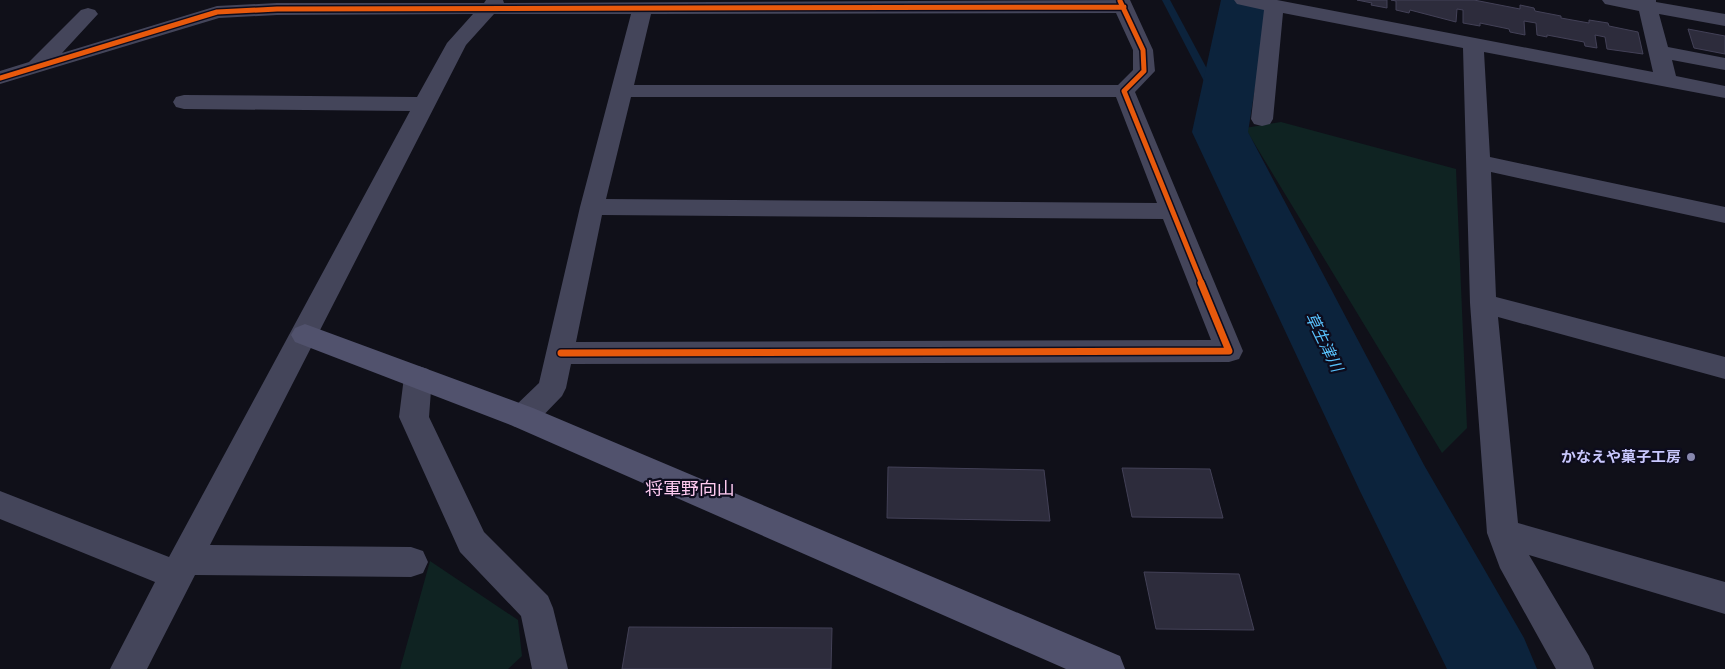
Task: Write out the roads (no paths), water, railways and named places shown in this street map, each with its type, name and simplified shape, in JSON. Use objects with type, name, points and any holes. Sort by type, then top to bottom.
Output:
[{"type":"street","points":[[199,18],[213,0]]},
{"type":"street","points":[[1244,0],[1277,4],[1725,92]]},
{"type":"street","points":[[1612,0],[1646,3],[1725,20]]},
{"type":"street","points":[[1646,3],[1666,80]]},
{"type":"street","points":[[0,78],[217,12],[333,4],[492,4],[642,9],[1122,4],[1143,50],[1144,71],[1124,91],[622,91]]},
{"type":"street","points":[[128,669],[457,43],[492,4]]},
{"type":"street","points":[[1262,119],[1277,4]]},
{"type":"street","points":[[523,416],[552,388],[592,207],[642,9]]},
{"type":"street","points":[[35,68],[88,14]]},
{"type":"street","points":[[1473,43],[1483,303],[1503,533],[1512,557],[1576,669]]},
{"type":"street","points":[[1659,52],[1725,64]]},
{"type":"street","points":[[561,353],[1229,352],[1124,91]]},
{"type":"street","points":[[184,102],[424,104]]},
{"type":"street","points":[[1479,162],[1725,215]]},
{"type":"street","points":[[592,207],[1172,211]]},
{"type":"street","points":[[1483,303],[1725,368]]},
{"type":"street","points":[[304,335],[523,416],[1107,669]]},
{"type":"street","points":[[418,377],[414,417],[472,542],[536,608],[550,669]]},
{"type":"street","points":[[0,506],[180,568],[411,562]]},
{"type":"street","points":[[1503,533],[1725,598]]},
{"type":"waterway","points":[[1166,0],[1224,110]]},
{"type":"waterway","name":"草生津川","points":[[1245,0],[1220,132],[1397,489],[1493,669]]},
{"type":"place","name":"かなえや菓子工房","points":[[1691,457]]},
{"type":"district","name":"将軍野向山","points":[[690,489]]}]
